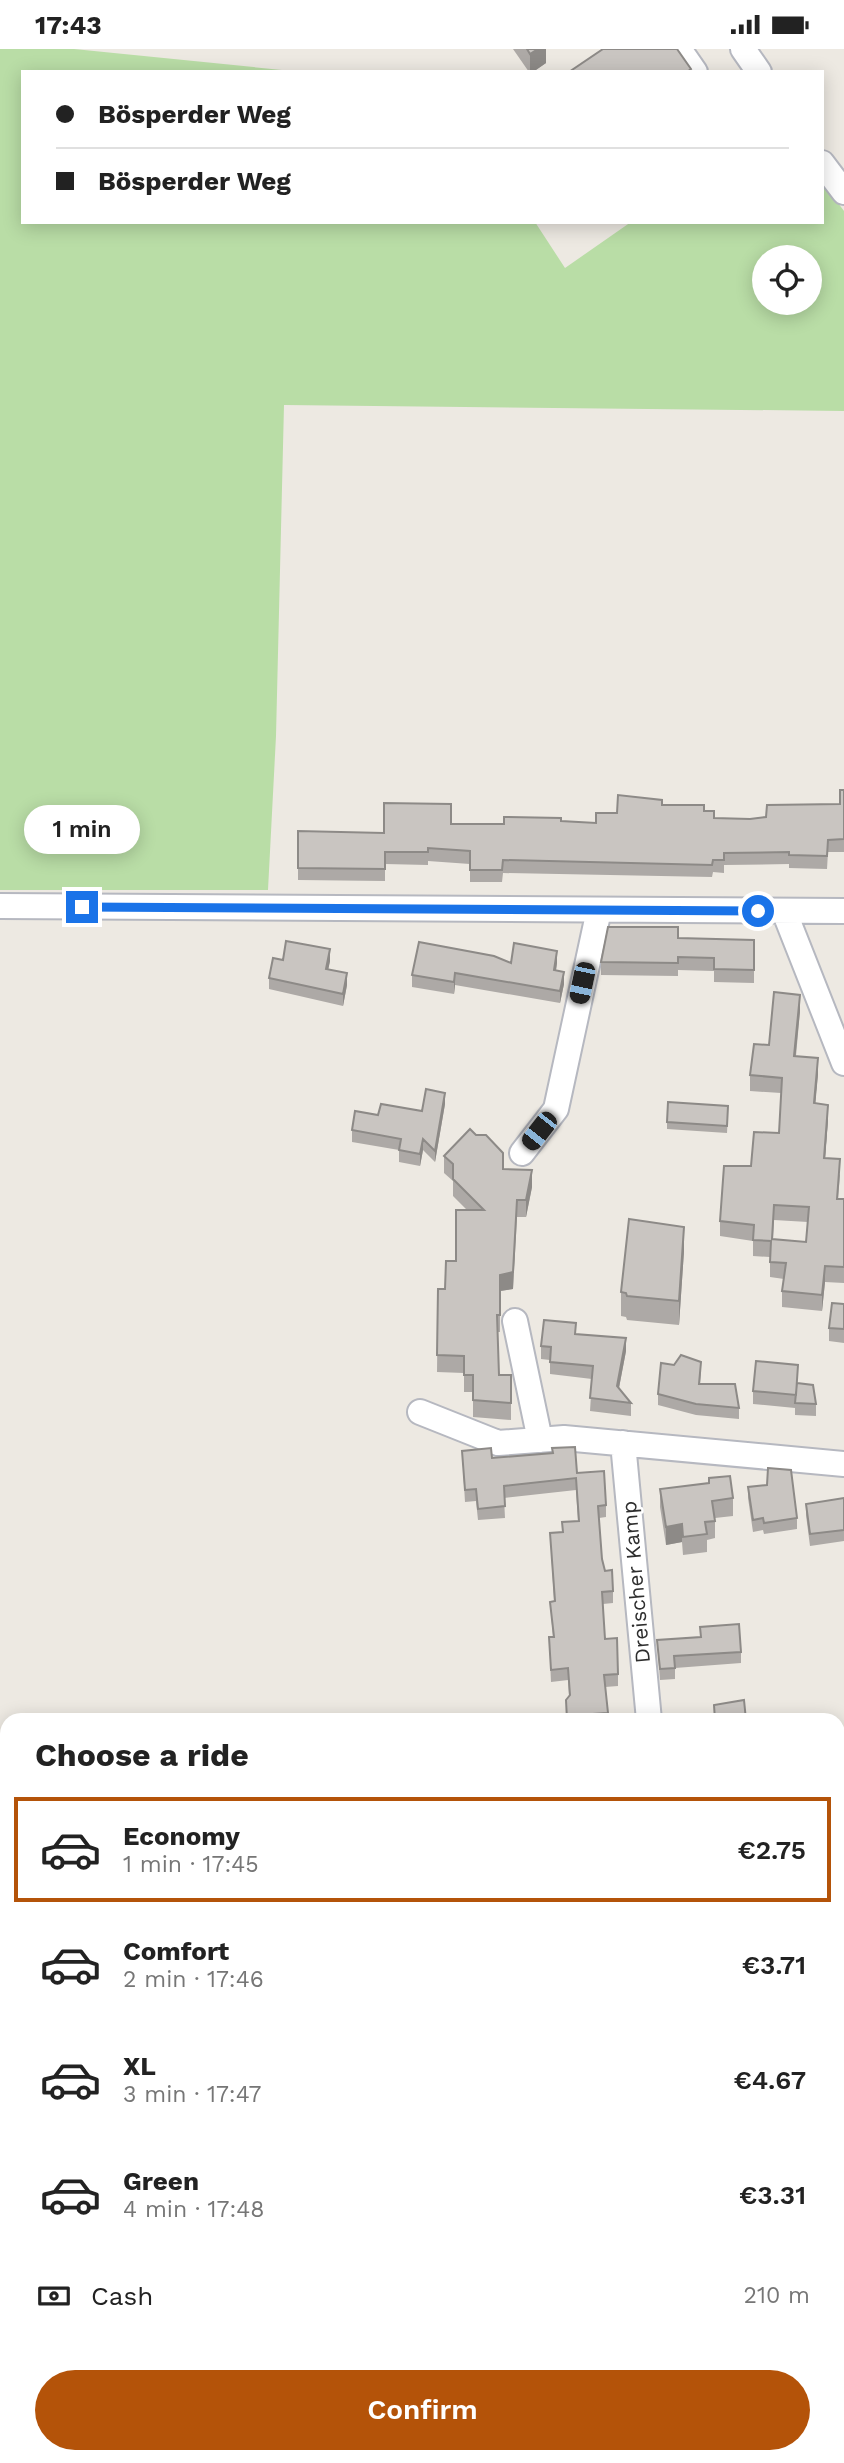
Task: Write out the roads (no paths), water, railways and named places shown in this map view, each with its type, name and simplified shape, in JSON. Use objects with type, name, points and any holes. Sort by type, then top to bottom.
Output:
[{"type":"street","points":[[679,49],[694,70]]},
{"type":"street","points":[[824,166],[844,192]]},
{"type":"street","points":[[0,906],[844,911]]},
{"type":"street","points":[[522,1153],[556,1109],[599,910]]},
{"type":"street","points":[[784,911],[844,1063]]},
{"type":"street","points":[[515,1321],[540,1440]]},
{"type":"street","points":[[420,1412],[498,1443],[564,1438],[844,1464]]},
{"type":"street","name":"Dreischer Kamp","points":[[623,1443],[648,1713]]}]
